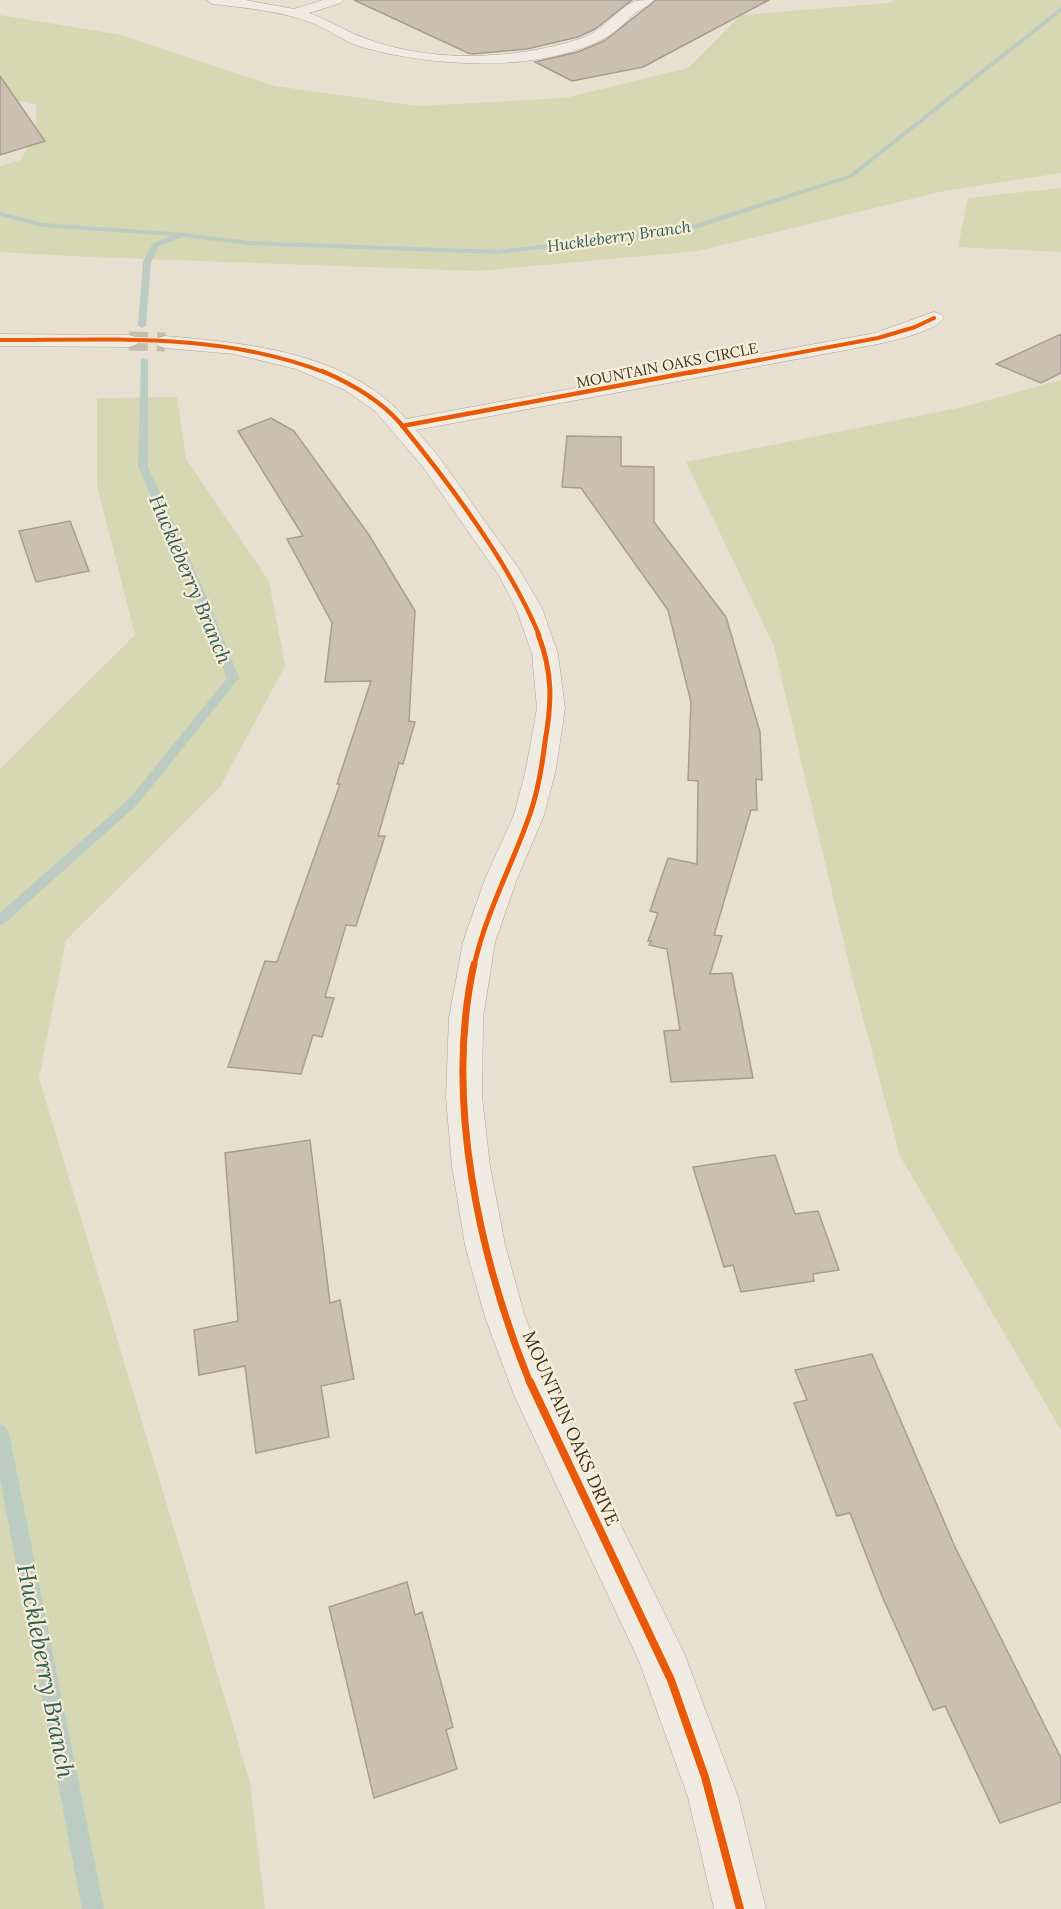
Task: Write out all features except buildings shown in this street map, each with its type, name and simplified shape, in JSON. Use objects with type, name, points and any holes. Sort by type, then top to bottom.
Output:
[{"type":"street","points":[[213,0],[295,13],[332,27],[354,40],[392,51],[438,57],[491,57],[555,50],[595,38],[608,31],[633,7],[647,0]]},
{"type":"street","points":[[295,13],[336,0]]},
{"type":"street","name":"MOUNTAIN OAKS CIRCLE","points":[[402,426],[878,338],[915,327],[934,318]]},
{"type":"street","points":[[0,339],[129,341]]},
{"type":"street","name":"MOUNTAIN OAKS DRIVE","points":[[165,342],[234,348],[303,364],[352,386],[383,406],[430,462],[529,608],[545,654],[551,708],[541,770],[530,815],[501,879],[479,942],[466,1018],[464,1097],[471,1166],[485,1245],[505,1317],[535,1395],[660,1653],[712,1797],[740,1909]]},
{"type":"green space","points":[[895,0],[1061,0],[1061,173],[944,191],[698,251],[479,271],[0,252],[0,166],[21,160],[36,132],[36,105],[0,95],[0,15],[121,35],[275,86],[418,106],[565,98],[688,68],[741,15],[889,3]]},
{"type":"green space","points":[[1061,188],[1061,252],[958,247],[968,198]]},
{"type":"green space","points":[[1061,380],[1061,1430],[900,1156],[852,977],[774,646],[686,462],[963,407]]},
{"type":"green space","points":[[177,397],[186,459],[269,581],[285,666],[220,787],[66,940],[39,1078],[250,1782],[265,1909],[0,1909],[0,769],[135,635],[97,485],[97,398]]},
{"type":"waterway","name":"Huckleberry Branch","points":[[0,214],[43,225],[184,235],[249,243],[498,252],[683,230],[851,176],[1061,9]]},
{"type":"waterway","name":"Huckleberry Branch","points":[[142,326],[147,262],[156,245],[180,236]]},
{"type":"waterway","name":"Huckleberry Branch","points":[[0,920],[134,801],[233,678],[200,593],[143,467],[144,360]]},
{"type":"waterway","name":"Huckleberry Branch","points":[[0,1433],[93,1909]]},
{"type":"tunnel","points":[[129,341],[165,342]]},
{"type":"cycle path","points":[[402,426],[878,338],[915,327],[934,318]]},
{"type":"cycle path","points":[[0,340],[147,340],[199,344],[250,350],[298,362],[343,380],[382,405],[396,418],[441,476],[495,553],[531,615],[546,660],[551,712],[532,807],[485,923],[472,976],[466,1014],[464,1052],[464,1090],[471,1166],[484,1240],[497,1293],[515,1346],[536,1398],[635,1599],[671,1680],[695,1745],[715,1810],[740,1909]]}]
